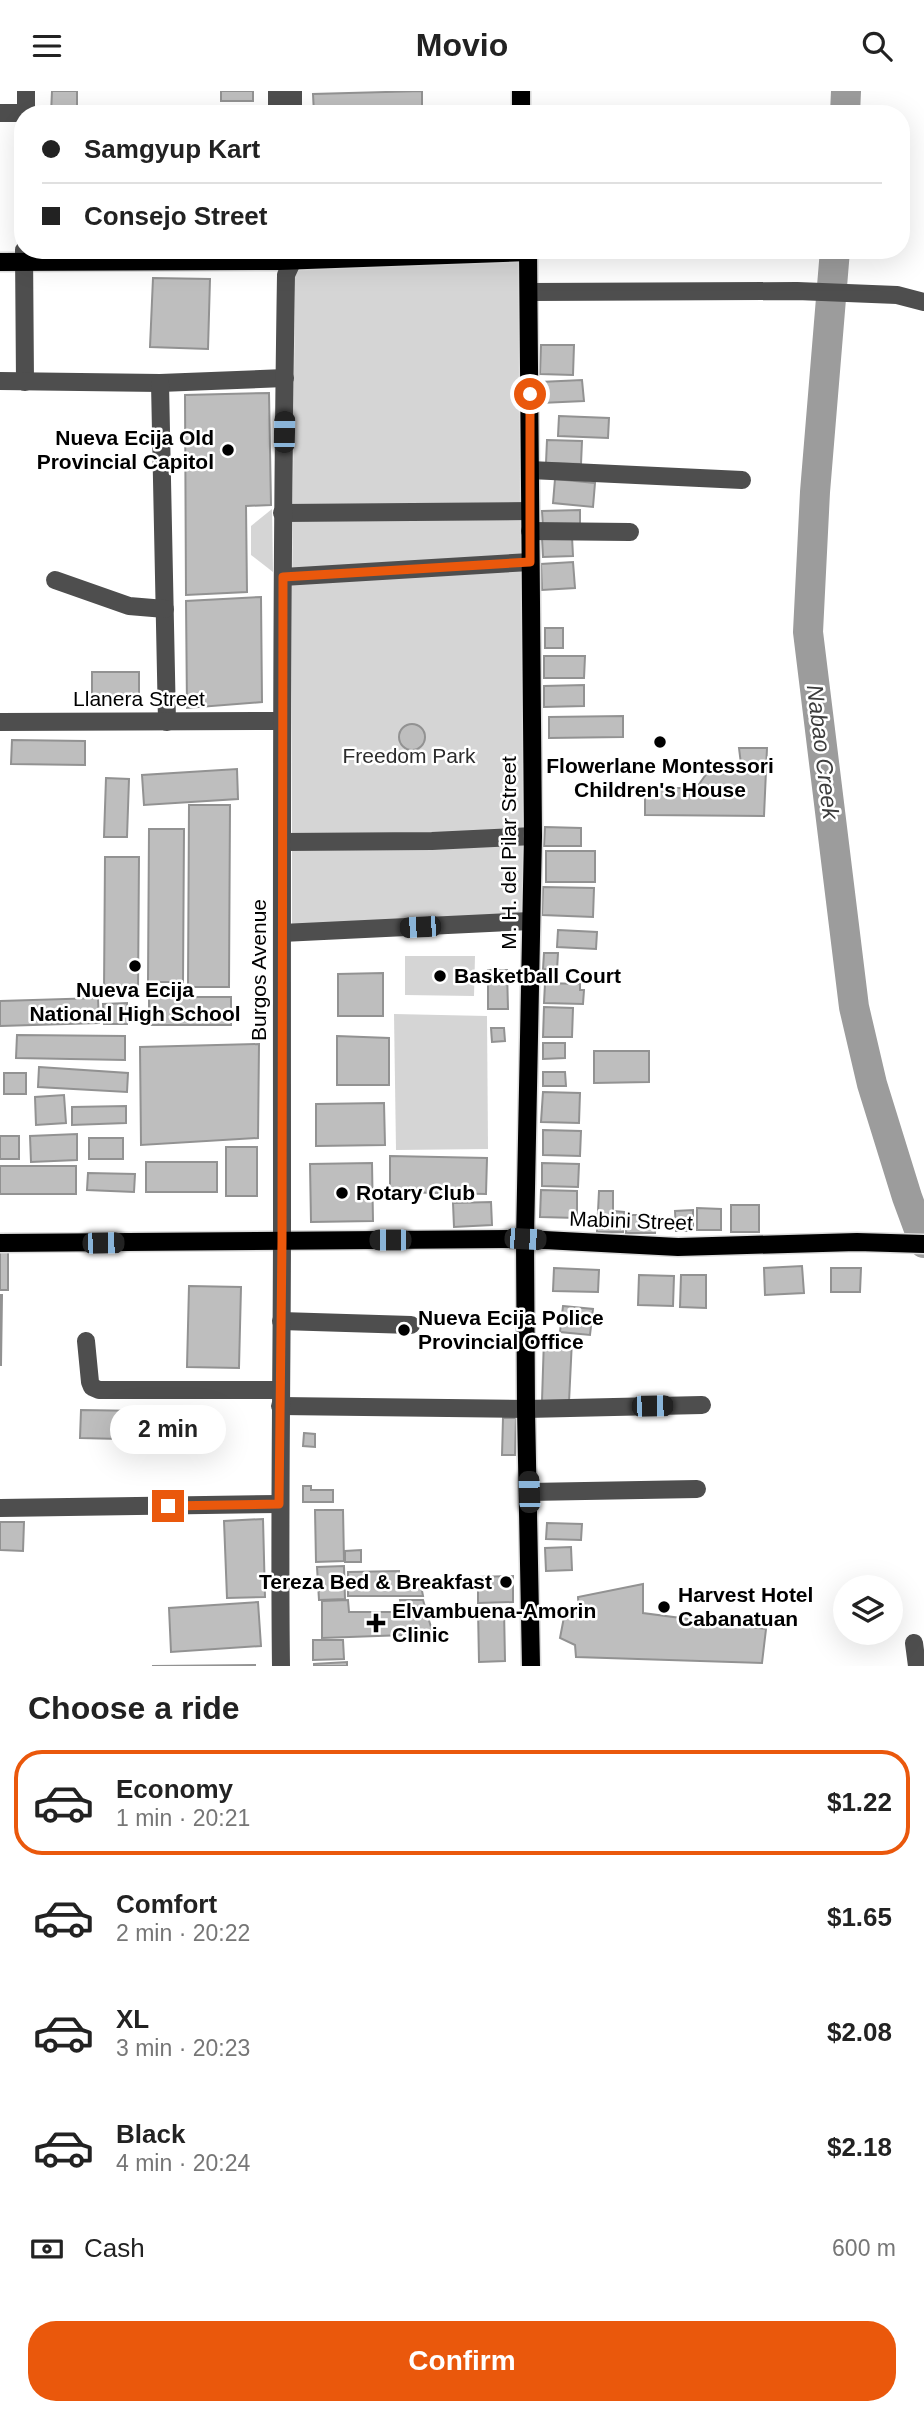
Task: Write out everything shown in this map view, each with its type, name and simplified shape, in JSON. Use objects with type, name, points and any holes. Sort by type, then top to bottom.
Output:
[{"type":"main road","name":"M. H. del Pilar Street","points":[[528,259],[533,836],[525,1239],[531,1666]]},
{"type":"main road","name":"Mabini Street","points":[[0,1243],[525,1239],[678,1247],[857,1242],[924,1244]]},
{"type":"street","points":[[24,259],[25,382]]},
{"type":"street","name":"Burgos Avenue","points":[[281,1666],[279,1504],[282,1241],[282,513],[286,259]]},
{"type":"street","points":[[529,292],[797,291],[897,295],[924,302]]},
{"type":"street","points":[[0,381],[160,383],[285,378]]},
{"type":"street","points":[[160,383],[167,722]]},
{"type":"street","points":[[530,470],[742,480]]},
{"type":"street","points":[[282,513],[530,511]]},
{"type":"street","points":[[530,531],[630,532]]},
{"type":"street","points":[[283,577],[530,562]]},
{"type":"street","points":[[55,580],[123,604],[165,609]]},
{"type":"street","name":"Llanera Street","points":[[0,722],[278,721]]},
{"type":"street","points":[[282,842],[432,841],[533,836]]},
{"type":"street","points":[[282,933],[530,921]]},
{"type":"street","points":[[281,1321],[411,1325]]},
{"type":"street","points":[[86,1341],[90,1382],[92,1387],[99,1390],[526,1409],[702,1405]]},
{"type":"street","points":[[529,1492],[697,1489]]},
{"type":"street","points":[[0,1508],[279,1504]]},
{"type":"street","points":[[914,1643],[917,1666]]},
{"type":"green space","name":"Freedom Park","points":[[525,261],[526,918],[292,925],[295,268]]},
{"type":"green space","points":[[272,509],[273,572],[251,555],[251,526]]},
{"type":"green space","name":"Basketball Court","points":[[405,956],[475,956],[474,996],[405,995]]},
{"type":"green space","points":[[394,1014],[487,1016],[488,1149],[396,1150]]},
{"type":"building","points":[[52,91],[77,91],[77,105],[51,105]]},
{"type":"building","points":[[221,91],[253,91],[253,101],[221,101]]},
{"type":"building","points":[[422,91],[422,105],[314,105],[313,94]]},
{"type":"building","points":[[153,278],[210,279],[208,349],[150,347]]},
{"type":"building","points":[[541,345],[574,345],[573,375],[540,374]]},
{"type":"building","points":[[582,380],[584,401],[541,403],[540,382]]},
{"type":"building","name":"Nueva Ecija Old Provincial Capitol","points":[[269,393],[271,505],[246,506],[247,592],[186,595],[185,395]]},
{"type":"building","points":[[559,416],[609,418],[608,438],[558,436]]},
{"type":"building","points":[[547,440],[582,441],[581,464],[546,463]]},
{"type":"building","points":[[555,479],[595,483],[593,507],[553,503]]},
{"type":"building","points":[[580,510],[580,527],[543,528],[542,511]]},
{"type":"building","points":[[572,537],[573,556],[543,557],[542,538]]},
{"type":"building","points":[[573,562],[575,588],[542,590],[541,564]]},
{"type":"building","points":[[261,597],[262,702],[187,708],[186,601]]},
{"type":"building","points":[[545,628],[563,628],[563,648],[545,648]]},
{"type":"building","points":[[544,656],[585,656],[584,678],[544,678]]},
{"type":"building","points":[[92,672],[139,672],[139,700],[92,700]]},
{"type":"building","points":[[584,685],[584,706],[544,707],[544,686]]},
{"type":"building","points":[[623,716],[623,737],[549,738],[549,717]]},
{"type":"building","points":[[412,724],[421,728],[425,737],[421,746],[412,750],[403,746],[399,737],[403,728]]},
{"type":"building","points":[[12,740],[85,741],[85,765],[11,764]]},
{"type":"building","points":[[739,748],[767,748],[764,816],[645,815],[645,790],[697,787],[707,773],[742,772]]},
{"type":"building","points":[[237,769],[238,799],[144,805],[142,775]]},
{"type":"building","points":[[106,778],[129,779],[127,837],[104,837]]},
{"type":"building","points":[[189,805],[230,805],[229,987],[188,987]]},
{"type":"building","points":[[545,827],[581,828],[581,846],[544,846]]},
{"type":"building","points":[[149,829],[184,829],[183,982],[148,982]]},
{"type":"building","points":[[546,851],[595,851],[595,882],[546,882]]},
{"type":"building","points":[[105,857],[139,857],[138,993],[104,992]]},
{"type":"building","points":[[543,887],[594,888],[593,917],[542,915]]},
{"type":"building","points":[[558,930],[597,932],[596,949],[557,947]]},
{"type":"building","points":[[544,953],[558,953],[557,970],[543,969]]},
{"type":"building","points":[[488,970],[507,970],[508,1009],[488,1009]]},
{"type":"building","points":[[383,973],[383,1016],[338,1016],[338,974]]},
{"type":"building","points":[[545,983],[580,984],[580,990],[584,990],[583,1004],[544,1003]]},
{"type":"building","points":[[149,997],[231,997],[231,1025],[149,1025]]},
{"type":"building","points":[[98,998],[99,1023],[0,1026],[0,1001]]},
{"type":"building","points":[[127,1003],[127,1024],[104,1024],[103,1004]]},
{"type":"building","points":[[544,1007],[573,1008],[572,1037],[543,1037]]},
{"type":"building","points":[[491,1028],[504,1028],[505,1041],[492,1042]]},
{"type":"building","points":[[17,1035],[125,1036],[125,1060],[16,1058]]},
{"type":"building","points":[[337,1036],[389,1038],[389,1085],[337,1085]]},
{"type":"building","points":[[543,1043],[565,1043],[565,1058],[543,1059]]},
{"type":"building","points":[[259,1044],[258,1138],[141,1145],[140,1047]]},
{"type":"building","points":[[594,1051],[649,1051],[649,1082],[594,1083]]},
{"type":"building","points":[[39,1067],[128,1073],[127,1092],[38,1087]]},
{"type":"building","points":[[543,1072],[565,1072],[566,1086],[543,1086]]},
{"type":"building","points":[[4,1073],[26,1073],[26,1094],[4,1094]]},
{"type":"building","points":[[543,1092],[580,1093],[579,1123],[541,1122]]},
{"type":"building","points":[[64,1095],[66,1123],[36,1125],[35,1097]]},
{"type":"building","points":[[384,1103],[385,1145],[316,1146],[316,1104]]},
{"type":"building","points":[[126,1106],[126,1123],[72,1125],[72,1107]]},
{"type":"building","points":[[543,1130],[581,1131],[580,1156],[543,1155]]},
{"type":"building","points":[[77,1134],[77,1160],[31,1162],[30,1136]]},
{"type":"building","points":[[0,1136],[19,1136],[19,1159],[0,1159]]},
{"type":"building","points":[[89,1138],[123,1138],[123,1159],[89,1159]]},
{"type":"building","points":[[226,1147],[257,1147],[257,1196],[226,1196]]},
{"type":"building","points":[[390,1156],[487,1158],[486,1194],[390,1192]]},
{"type":"building","points":[[146,1162],[217,1162],[217,1192],[146,1192]]},
{"type":"building","name":"Rotary Club","points":[[372,1163],[373,1221],[311,1222],[310,1164]]},
{"type":"building","points":[[542,1163],[579,1164],[578,1187],[542,1186]]},
{"type":"building","points":[[0,1166],[76,1166],[76,1194],[0,1194]]},
{"type":"building","points":[[88,1173],[135,1174],[134,1192],[87,1190]]},
{"type":"building","points":[[541,1190],[577,1191],[577,1218],[540,1217]]},
{"type":"building","points":[[599,1191],[613,1191],[613,1211],[624,1212],[623,1232],[597,1232]]},
{"type":"building","points":[[491,1202],[492,1225],[454,1227],[453,1203]]},
{"type":"building","points":[[731,1205],[759,1205],[759,1232],[731,1232]]},
{"type":"building","points":[[697,1208],[721,1209],[721,1230],[697,1230]]},
{"type":"building","points":[[693,1210],[693,1231],[676,1231],[675,1211]]},
{"type":"building","points":[[627,1215],[656,1215],[655,1233],[626,1233]]},
{"type":"building","points":[[0,1249],[8,1249],[8,1290],[0,1290]]},
{"type":"building","points":[[802,1266],[804,1293],[765,1295],[764,1268]]},
{"type":"building","points":[[554,1268],[599,1270],[598,1292],[553,1291]]},
{"type":"building","points":[[831,1268],[861,1268],[860,1292],[831,1292]]},
{"type":"building","points":[[639,1275],[674,1276],[673,1306],[638,1305]]},
{"type":"building","points":[[681,1275],[706,1275],[706,1308],[680,1307]]},
{"type":"building","points":[[189,1286],[241,1287],[239,1368],[187,1367]]},
{"type":"building","points":[[2,1295],[1,1365],[0,1365]]},
{"type":"building","points":[[563,1306],[593,1309],[590,1335],[560,1332]]},
{"type":"building","points":[[544,1338],[572,1340],[569,1402],[542,1401]]},
{"type":"building","points":[[81,1410],[204,1412],[203,1441],[80,1438]]},
{"type":"building","points":[[503,1418],[516,1418],[515,1455],[502,1455]]},
{"type":"building","points":[[304,1433],[315,1434],[315,1447],[303,1446]]},
{"type":"building","points":[[303,1486],[311,1486],[311,1490],[333,1490],[333,1502],[303,1502]]},
{"type":"building","points":[[315,1510],[343,1510],[344,1561],[316,1562]]},
{"type":"building","points":[[263,1519],[265,1597],[227,1598],[224,1521]]},
{"type":"building","points":[[0,1522],[24,1522],[23,1551],[0,1550]]},
{"type":"building","points":[[547,1523],[582,1524],[581,1540],[546,1539]]},
{"type":"building","points":[[571,1547],[572,1570],[546,1571],[545,1548]]},
{"type":"building","points":[[361,1550],[361,1562],[345,1562],[345,1551]]},
{"type":"building","points":[[344,1566],[345,1599],[319,1600],[317,1567]]},
{"type":"building","points":[[399,1571],[399,1576],[406,1576],[406,1580],[420,1580],[423,1596],[348,1596],[348,1572]]},
{"type":"building","points":[[513,1576],[513,1602],[478,1603],[478,1577]]},
{"type":"building","points":[[643,1584],[643,1613],[766,1629],[762,1663],[576,1657],[575,1645],[560,1638],[564,1617],[579,1612],[578,1597]]},
{"type":"building","name":"Elvambuena-Amorin Clinic","points":[[348,1600],[349,1612],[401,1612],[400,1600],[423,1600],[433,1634],[322,1638],[322,1601]]},
{"type":"building","points":[[258,1602],[261,1646],[171,1652],[169,1608]]},
{"type":"building","points":[[478,1609],[504,1609],[505,1661],[479,1662]]},
{"type":"building","points":[[313,1640],[343,1640],[344,1659],[313,1660]]},
{"type":"building","points":[[347,1662],[347,1666],[314,1666],[314,1664]]},
{"type":"building","points":[[255,1665],[255,1666],[152,1666]]},
{"type":"waterway","name":"Nabao Creek","points":[[845,105],[846,91]]},
{"type":"waterway","name":"Nabao Creek","points":[[834,259],[815,492],[808,632],[854,1007],[872,1084],[924,1243]]},
{"type":"place","name":"Nueva Ecija Old Provincial Capitol","points":[[228,450]]},
{"type":"place","name":"Flowerlane Montessori Children's House","points":[[660,742]]},
{"type":"place","name":"Nueva Ecija National High School","points":[[135,966]]},
{"type":"place","name":"Basketball Court","points":[[440,976]]},
{"type":"place","name":"Rotary Club","points":[[342,1193]]},
{"type":"place","name":"Nueva Ecija Police Provincial Office","points":[[404,1330]]},
{"type":"place","name":"Tereza Bed & Breakfast","points":[[506,1582]]},
{"type":"place","name":"Harvest Hotel Cabanatuan","points":[[664,1607]]},
{"type":"place","name":"Elvambuena-Amorin Clinic","points":[[376,1623]]},
{"type":"route","points":[[168,1506],[279,1504],[283,577],[530,562],[530,394]]}]
